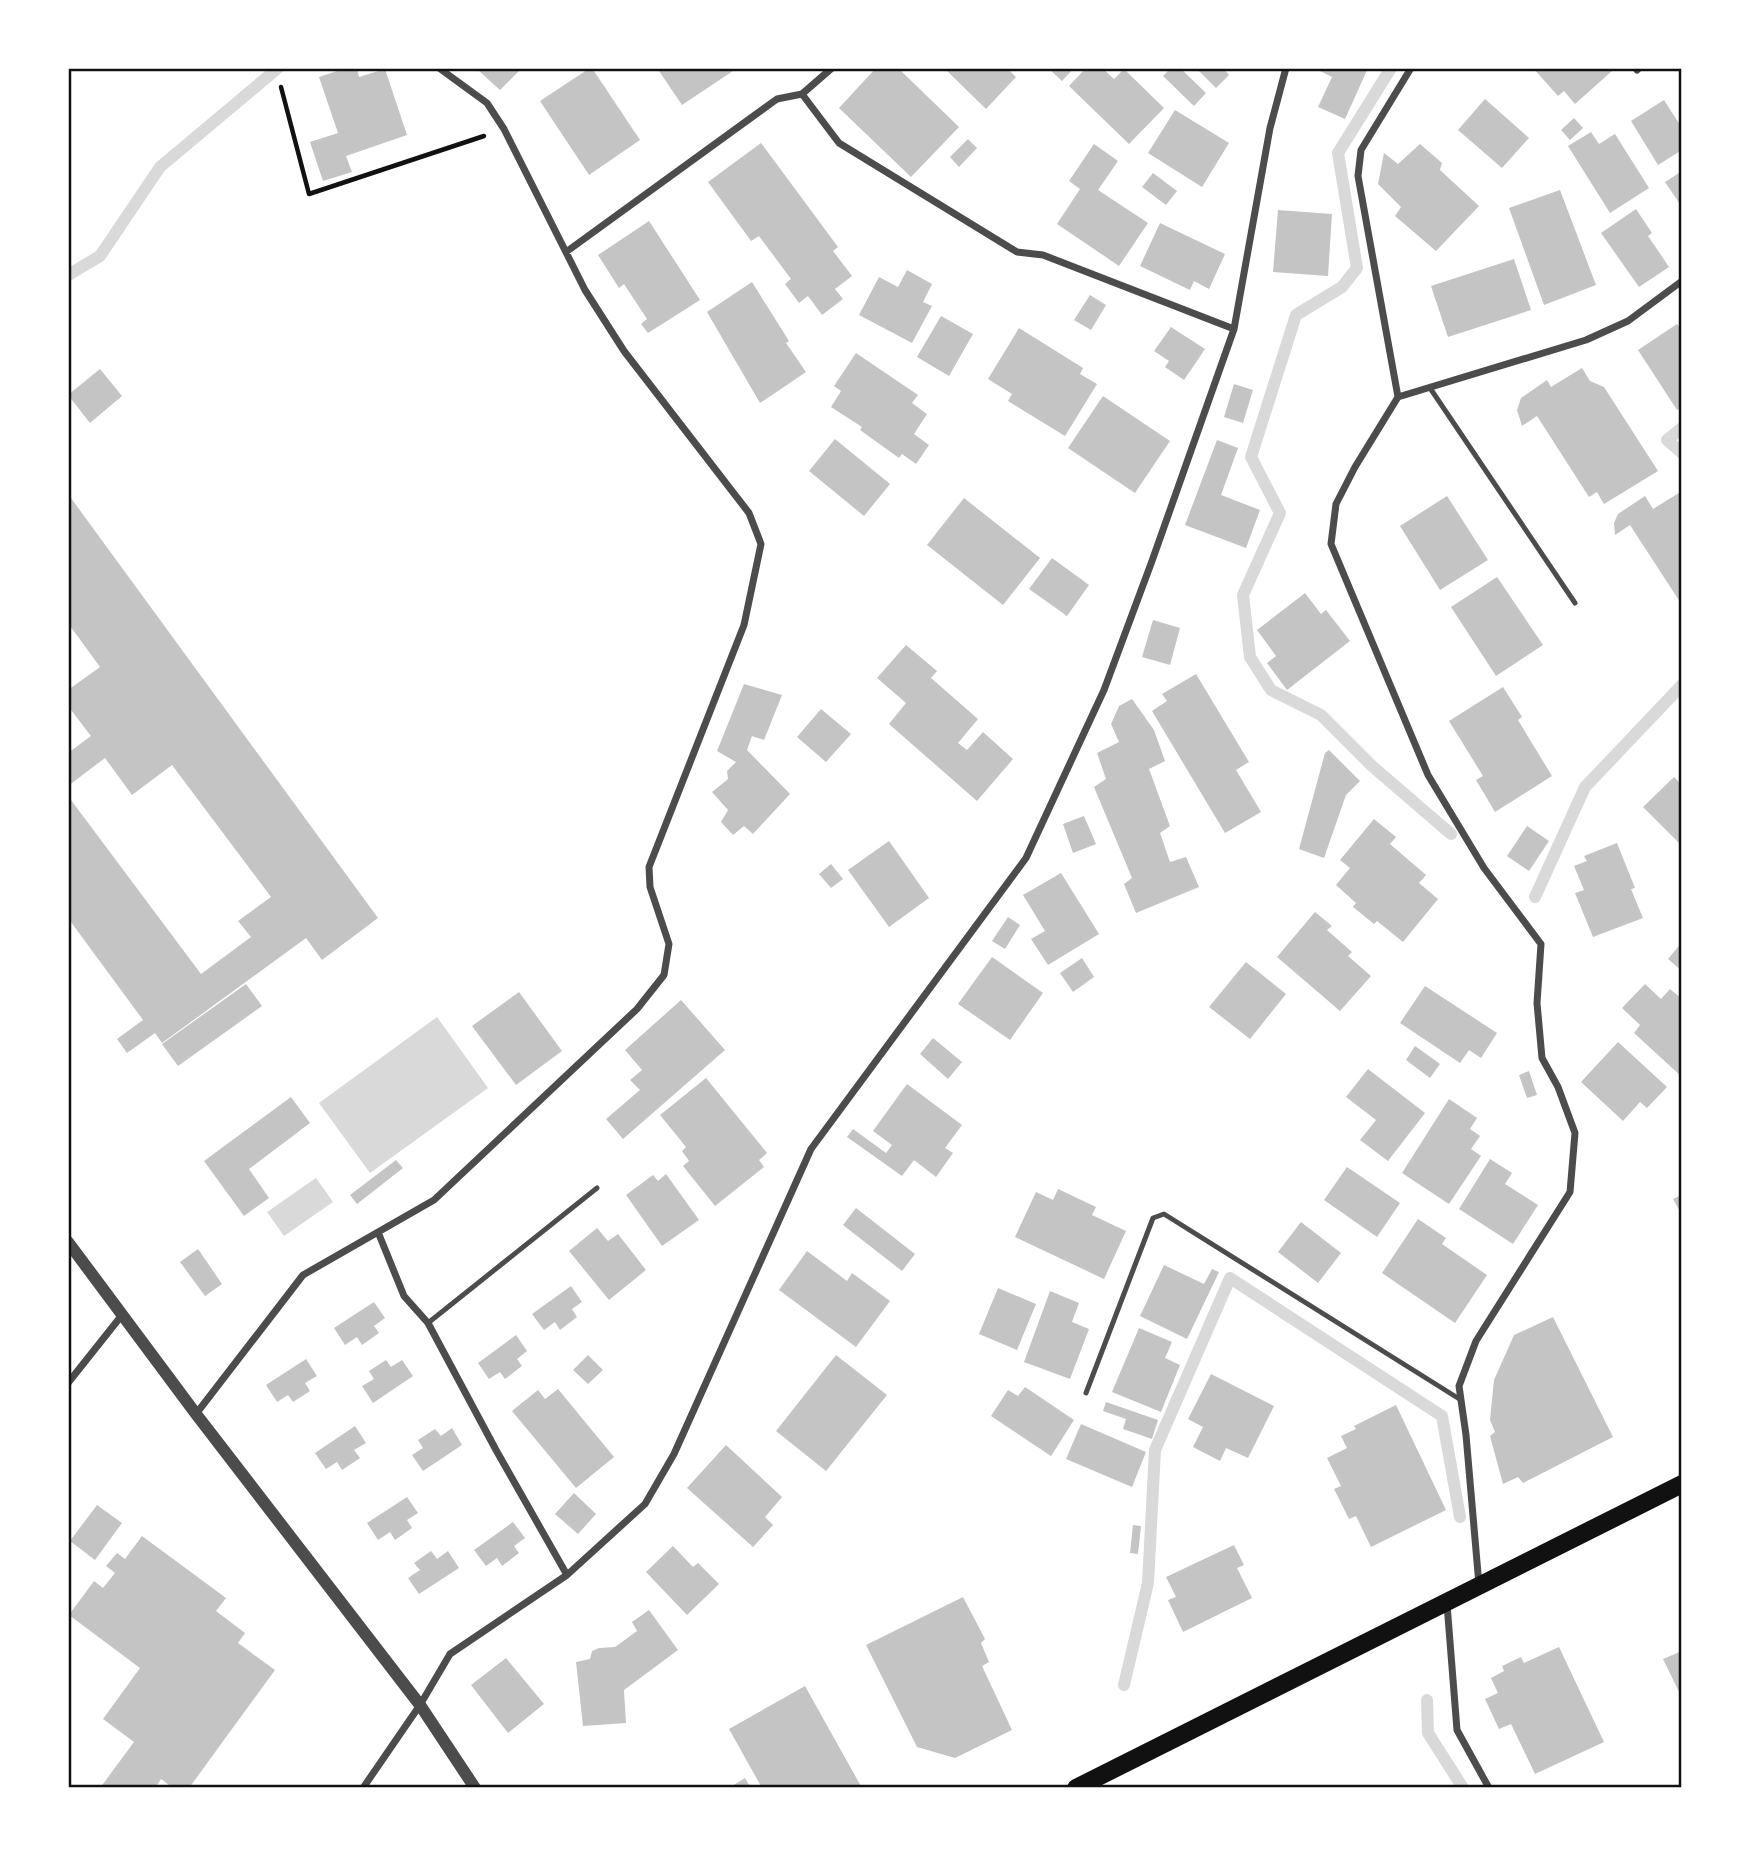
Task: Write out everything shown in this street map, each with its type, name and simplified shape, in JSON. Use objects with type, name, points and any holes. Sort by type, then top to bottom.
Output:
[{"type":"main road","points":[[1076,1788],[1682,1484]]},
{"type":"street","points":[[196,1414],[303,1275],[434,1200],[637,1009],[664,975],[669,944],[650,887],[649,867],[744,625],[761,544],[749,513],[624,351],[585,290],[504,129],[487,103],[439,68]]},
{"type":"street","points":[[566,252],[777,99],[802,94],[832,68]]},
{"type":"street","points":[[362,1788],[420,1704],[450,1654],[567,1575],[645,1504],[674,1454],[811,1149],[1026,858],[1104,690],[1234,329],[1270,128],[1286,68]]},
{"type":"street","points":[[1411,68],[1361,150],[1358,176],[1398,397],[1336,504],[1331,544],[1428,775],[1484,868],[1541,944],[1537,1003],[1542,1058],[1558,1087],[1575,1133],[1570,1192],[1475,1341],[1459,1386],[1480,1585]]},
{"type":"street","points":[[802,94],[839,143],[1017,252],[1043,255],[1234,329]]},
{"type":"street","points":[[1398,397],[1587,340],[1628,321],[1682,281]]},
{"type":"street","points":[[378,1232],[404,1296],[428,1324],[567,1575]]},
{"type":"street","points":[[68,1242],[196,1414],[420,1704],[475,1788]]},
{"type":"street","points":[[68,1382],[122,1315]]},
{"type":"street","points":[[1447,1603],[1457,1730],[1489,1788]]},
{"type":"lane","points":[[1430,388],[1575,603]]},
{"type":"lane","points":[[428,1324],[597,1188]]},
{"type":"lane","points":[[1086,1392],[1153,1218],[1164,1214],[1461,1401]]},
{"type":"path","points":[[281,87],[309,194],[504,129]]},
{"type":"shaded area","points":[[437,1017],[488,1088],[370,1173],[319,1103]]},
{"type":"shaded area","points":[[316,1178],[333,1202],[284,1236],[267,1212]]},
{"type":"building","points":[[346,68],[357,68],[359,77],[385,69],[407,135],[346,156],[352,172],[323,181],[310,142],[338,133],[319,77]]},
{"type":"building","points":[[516,68],[519,71],[500,90],[478,70]]},
{"type":"building","points":[[590,68],[640,140],[589,175],[540,101]]},
{"type":"building","points":[[657,68],[731,68],[733,71],[682,105]]},
{"type":"building","points":[[876,68],[898,68],[959,127],[911,177],[839,108]]},
{"type":"building","points":[[944,68],[1007,68],[1016,77],[986,109]]},
{"type":"building","points":[[1048,68],[1074,68],[1062,81]]},
{"type":"building","points":[[1086,68],[1102,68],[1114,79],[1124,69],[1164,108],[1129,144],[1069,86]]},
{"type":"building","points":[[1171,68],[1180,68],[1206,93],[1194,106],[1163,76]]},
{"type":"building","points":[[1196,68],[1223,68],[1229,75],[1216,88]]},
{"type":"building","points":[[1314,68],[1368,68],[1345,119],[1318,107],[1332,77]]},
{"type":"building","points":[[1533,68],[1610,68],[1612,71],[1575,104],[1564,91],[1558,96]]},
{"type":"building","points":[[1485,99],[1529,138],[1502,168],[1458,130]]},
{"type":"building","points":[[1664,100],[1682,128],[1682,150],[1658,165],[1631,121]]},
{"type":"building","points":[[1175,110],[1229,143],[1202,187],[1148,153]]},
{"type":"building","points":[[1574,118],[1583,128],[1570,140],[1561,130]]},
{"type":"building","points":[[1591,132],[1599,144],[1615,134],[1649,188],[1610,213],[1568,146]]},
{"type":"building","points":[[968,139],[977,148],[959,167],[950,157]]},
{"type":"building","points":[[761,143],[838,247],[833,251],[852,276],[835,289],[843,299],[822,315],[808,296],[799,303],[785,284],[791,279],[759,236],[751,241],[708,182]]},
{"type":"building","points":[[1094,144],[1118,161],[1098,190],[1148,223],[1119,266],[1057,224],[1080,189],[1069,181]]},
{"type":"building","points":[[1420,144],[1442,163],[1440,170],[1479,206],[1436,251],[1395,216],[1401,207],[1378,184],[1384,153],[1398,164]]},
{"type":"building","points":[[1682,171],[1682,207],[1665,182]]},
{"type":"building","points":[[1153,173],[1177,191],[1166,205],[1142,187]]},
{"type":"building","points":[[1560,190],[1596,285],[1544,305],[1509,208]]},
{"type":"building","points":[[1636,209],[1652,233],[1648,236],[1669,267],[1639,287],[1601,233]]},
{"type":"building","points":[[1278,210],[1332,214],[1328,276],[1273,272]]},
{"type":"building","points":[[649,221],[700,300],[648,333],[641,324],[647,319],[624,284],[619,288],[598,255]]},
{"type":"building","points":[[1160,223],[1225,254],[1209,289],[1194,281],[1190,290],[1140,266]]},
{"type":"building","points":[[1514,259],[1531,310],[1448,337],[1431,286]]},
{"type":"building","points":[[907,270],[932,284],[923,302],[932,306],[912,343],[859,315],[879,277],[898,287]]},
{"type":"building","points":[[752,282],[789,341],[786,343],[806,372],[760,403],[707,312]]},
{"type":"building","points":[[1090,295],[1106,305],[1091,330],[1074,320]]},
{"type":"building","points":[[941,316],[973,334],[949,376],[917,357]]},
{"type":"building","points":[[1677,324],[1682,330],[1682,407],[1677,410],[1638,350]]},
{"type":"building","points":[[1171,327],[1205,349],[1184,380],[1165,367],[1169,361],[1154,351]]},
{"type":"building","points":[[1019,328],[1083,368],[1080,374],[1097,384],[1065,436],[1008,401],[1012,394],[988,379]]},
{"type":"building","points":[[856,353],[918,395],[912,403],[927,414],[914,434],[929,445],[916,464],[902,454],[899,458],[860,430],[862,427],[831,407],[841,391],[834,386]]},
{"type":"building","points":[[1582,368],[1590,381],[1604,387],[1658,471],[1604,504],[1597,492],[1589,497],[1537,416],[1522,426],[1517,410],[1521,398],[1547,380],[1551,387]]},
{"type":"building","points":[[100,369],[122,396],[90,423],[68,395]]},
{"type":"building","points":[[1234,384],[1253,390],[1243,423],[1224,417]]},
{"type":"building","points":[[1103,396],[1170,441],[1135,493],[1068,448]]},
{"type":"building","points":[[835,439],[890,484],[864,516],[809,471]]},
{"type":"building","points":[[1217,440],[1238,448],[1221,495],[1260,510],[1246,548],[1185,525]]},
{"type":"building","points":[[1682,491],[1682,605],[1630,525],[1615,535],[1614,523],[1618,514],[1645,496],[1653,509]]},
{"type":"building","points":[[68,494],[378,918],[322,960],[306,938],[162,1043],[155,1033],[127,1053],[117,1039],[143,1020],[68,918],[68,796],[201,974],[251,937],[238,921],[271,897],[172,765],[132,795],[105,758],[68,786],[68,753],[91,736],[68,706],[68,690],[100,667],[68,623]]},
{"type":"building","points":[[1447,496],[1488,560],[1440,590],[1400,526]]},
{"type":"building","points":[[964,498],[1040,558],[1003,605],[927,545]]},
{"type":"building","points":[[1052,558],[1089,585],[1067,616],[1029,589]]},
{"type":"building","points":[[1497,577],[1543,645],[1496,676],[1451,607]]},
{"type":"building","points":[[1305,593],[1321,614],[1326,610],[1350,641],[1287,690],[1267,663],[1276,656],[1257,630]]},
{"type":"building","points":[[1153,620],[1180,628],[1170,665],[1142,657]]},
{"type":"building","points":[[906,645],[937,671],[931,678],[978,719],[958,743],[967,750],[983,732],[1013,759],[977,801],[889,724],[906,703],[877,678]]},
{"type":"building","points":[[1196,674],[1249,762],[1236,770],[1261,812],[1225,833],[1152,711],[1167,701],[1162,694]]},
{"type":"building","points":[[744,684],[782,695],[764,740],[752,736],[747,750],[790,794],[753,834],[744,826],[733,835],[721,822],[728,810],[712,792],[728,779],[727,771],[736,762],[717,751]]},
{"type":"building","points":[[1503,687],[1522,717],[1518,720],[1552,776],[1495,812],[1476,780],[1483,776],[1449,721]]},
{"type":"building","points":[[1132,699],[1154,730],[1165,761],[1149,769],[1170,826],[1160,833],[1170,862],[1186,857],[1199,887],[1136,913],[1124,884],[1132,878],[1094,787],[1106,779],[1097,753],[1119,742],[1111,724],[1119,706]]},
{"type":"building","points":[[821,709],[851,734],[826,762],[797,737]]},
{"type":"building","points":[[1329,750],[1360,781],[1346,795],[1324,858],[1299,849],[1325,753]]},
{"type":"building","points":[[1674,777],[1682,785],[1682,846],[1643,807]]},
{"type":"building","points":[[1084,816],[1096,844],[1073,853],[1063,824]]},
{"type":"building","points":[[1374,819],[1396,837],[1390,844],[1426,875],[1419,883],[1438,899],[1403,942],[1377,921],[1374,924],[1353,907],[1356,903],[1336,885],[1350,868],[1340,860]]},
{"type":"building","points":[[1527,826],[1549,841],[1529,871],[1507,856]]},
{"type":"building","points":[[889,841],[929,898],[889,927],[848,870]]},
{"type":"building","points":[[1617,843],[1635,888],[1631,889],[1643,918],[1593,937],[1575,893],[1584,890],[1574,866],[1587,861],[1584,856]]},
{"type":"building","points":[[831,864],[843,879],[831,888],[819,874]]},
{"type":"building","points":[[1061,873],[1099,934],[1048,965],[1031,939],[1045,931],[1023,895]]},
{"type":"building","points":[[1315,912],[1332,926],[1327,930],[1352,952],[1348,956],[1371,976],[1340,1011],[1277,957]]},
{"type":"building","points":[[1008,917],[1020,925],[1005,949],[992,941]]},
{"type":"building","points":[[1682,942],[1682,971],[1668,959]]},
{"type":"building","points":[[992,957],[1043,993],[1010,1040],[958,1004]]},
{"type":"building","points":[[1082,958],[1094,977],[1073,992],[1060,973]]},
{"type":"building","points":[[1246,962],[1286,994],[1250,1039],[1209,1007]]},
{"type":"building","points":[[246,984],[262,1006],[178,1066],[162,1044]]},
{"type":"building","points":[[1645,984],[1661,999],[1670,989],[1682,999],[1682,1077],[1634,1033],[1640,1025],[1622,1008]]},
{"type":"building","points":[[1425,986],[1497,1033],[1481,1058],[1469,1050],[1460,1063],[1400,1023]]},
{"type":"building","points":[[519,992],[562,1051],[516,1085],[472,1026]]},
{"type":"building","points":[[681,1000],[725,1050],[623,1139],[606,1119],[640,1090],[630,1080],[642,1070],[625,1050]]},
{"type":"building","points":[[933,1038],[962,1062],[948,1079],[920,1054]]},
{"type":"building","points":[[1618,1042],[1667,1087],[1647,1108],[1640,1102],[1623,1121],[1581,1082]]},
{"type":"building","points":[[1415,1046],[1440,1064],[1430,1078],[1406,1060]]},
{"type":"building","points":[[1368,1069],[1425,1113],[1388,1161],[1360,1140],[1376,1120],[1346,1097]]},
{"type":"building","points":[[1529,1071],[1537,1095],[1527,1098],[1519,1075]]},
{"type":"building","points":[[706,1078],[767,1153],[759,1160],[764,1167],[715,1206],[683,1166],[689,1161],[682,1151],[686,1147],[660,1115]]},
{"type":"building","points":[[907,1084],[962,1125],[945,1148],[953,1153],[936,1177],[914,1160],[902,1176],[847,1137],[853,1129],[886,1153],[892,1145],[873,1131]]},
{"type":"building","points":[[291,1097],[310,1123],[249,1169],[269,1198],[244,1216],[204,1161]]},
{"type":"building","points":[[1449,1099],[1477,1118],[1470,1129],[1480,1136],[1471,1149],[1481,1156],[1449,1204],[1402,1173]]},
{"type":"building","points":[[1490,1159],[1512,1173],[1505,1184],[1538,1205],[1513,1244],[1459,1209]]},
{"type":"building","points":[[396,1160],[403,1168],[357,1204],[350,1195]]},
{"type":"building","points":[[1347,1167],[1400,1203],[1377,1237],[1324,1200]]},
{"type":"building","points":[[666,1174],[699,1220],[662,1246],[626,1195],[653,1175],[658,1181]]},
{"type":"building","points":[[1058,1189],[1096,1207],[1092,1215],[1126,1231],[1104,1279],[1015,1237],[1036,1192],[1053,1200]]},
{"type":"building","points":[[1682,1195],[1682,1215],[1673,1199]]},
{"type":"building","points":[[856,1208],[915,1254],[902,1271],[843,1225]]},
{"type":"building","points":[[1418,1219],[1446,1238],[1442,1244],[1487,1275],[1455,1323],[1382,1273]]},
{"type":"building","points":[[1301,1222],[1341,1253],[1318,1283],[1278,1252]]},
{"type":"building","points":[[597,1228],[608,1241],[618,1234],[646,1270],[609,1300],[569,1251]]},
{"type":"building","points":[[198,1249],[222,1284],[205,1296],[180,1262]]},
{"type":"building","points":[[807,1251],[847,1281],[852,1273],[890,1301],[856,1347],[779,1290]]},
{"type":"building","points":[[1164,1265],[1204,1284],[1212,1269],[1219,1272],[1187,1339],[1140,1316]]},
{"type":"building","points":[[571,1286],[582,1302],[572,1309],[577,1317],[560,1330],[555,1322],[544,1330],[532,1314]]},
{"type":"building","points":[[998,1288],[1036,1304],[1017,1350],[979,1334]]},
{"type":"building","points":[[1050,1291],[1079,1303],[1072,1322],[1089,1329],[1070,1379],[1024,1362]]},
{"type":"building","points":[[374,1302],[385,1318],[374,1326],[379,1333],[362,1345],[357,1337],[345,1345],[334,1328]]},
{"type":"building","points":[[1553,1317],[1613,1437],[1523,1483],[1518,1477],[1503,1484],[1490,1436],[1495,1432],[1490,1420],[1494,1380],[1514,1335]]},
{"type":"building","points":[[1139,1328],[1172,1342],[1165,1358],[1180,1365],[1161,1412],[1112,1392]]},
{"type":"building","points":[[516,1335],[527,1351],[517,1359],[522,1366],[505,1379],[500,1372],[489,1379],[478,1363]]},
{"type":"building","points":[[588,1355],[603,1370],[588,1384],[573,1370]]},
{"type":"building","points":[[836,1355],[887,1395],[826,1471],[776,1431]]},
{"type":"building","points":[[306,1359],[317,1376],[305,1383],[310,1391],[293,1402],[288,1395],[277,1402],[266,1385]]},
{"type":"building","points":[[386,1360],[391,1367],[402,1360],[413,1376],[373,1403],[362,1386],[374,1379],[369,1371]]},
{"type":"building","points":[[1211,1374],[1274,1406],[1248,1458],[1226,1448],[1220,1461],[1193,1447],[1203,1427],[1188,1419]]},
{"type":"building","points":[[1025,1387],[1074,1420],[1051,1456],[991,1416],[1008,1390],[1018,1396]]},
{"type":"building","points":[[558,1389],[614,1457],[576,1488],[512,1411],[538,1390],[545,1399]]},
{"type":"building","points":[[1106,1402],[1158,1420],[1152,1439],[1123,1429],[1126,1419],[1103,1411]]},
{"type":"building","points":[[1396,1405],[1446,1510],[1371,1547],[1356,1516],[1349,1519],[1334,1489],[1341,1486],[1327,1458],[1347,1448],[1341,1436],[1356,1429],[1354,1426]]},
{"type":"building","points":[[1081,1424],[1146,1452],[1132,1487],[1066,1459]]},
{"type":"building","points":[[355,1426],[366,1443],[354,1450],[360,1458],[342,1470],[337,1462],[326,1469],[315,1453]]},
{"type":"building","points":[[452,1428],[462,1445],[423,1471],[412,1455],[423,1448],[418,1440],[435,1429],[441,1436]]},
{"type":"building","points":[[726,1445],[782,1497],[765,1517],[773,1525],[753,1547],[687,1488]]},
{"type":"building","points":[[574,1493],[596,1514],[578,1534],[555,1514]]},
{"type":"building","points":[[407,1497],[418,1513],[407,1520],[412,1528],[395,1540],[390,1532],[378,1540],[367,1523]]},
{"type":"building","points":[[97,1505],[122,1523],[95,1560],[70,1541]]},
{"type":"building","points":[[513,1522],[525,1538],[514,1546],[519,1553],[502,1566],[497,1558],[486,1566],[474,1550]]},
{"type":"building","points":[[1133,1525],[1141,1526],[1138,1554],[1130,1553]]},
{"type":"building","points":[[142,1536],[226,1598],[216,1611],[245,1633],[238,1643],[275,1670],[189,1788],[173,1788],[161,1779],[155,1788],[100,1788],[134,1742],[103,1719],[140,1668],[69,1615],[94,1581],[103,1588],[115,1573],[106,1566],[117,1553],[125,1559]]},
{"type":"building","points":[[1234,1545],[1244,1565],[1237,1568],[1252,1598],[1183,1632],[1168,1600],[1176,1597],[1166,1577]]},
{"type":"building","points":[[673,1546],[693,1567],[698,1563],[719,1584],[687,1615],[646,1572]]},
{"type":"building","points":[[431,1551],[437,1559],[448,1551],[459,1568],[419,1594],[408,1578],[420,1570],[414,1563]]},
{"type":"building","points":[[963,1597],[985,1639],[981,1643],[989,1662],[982,1666],[1012,1730],[955,1758],[917,1747],[866,1645]]},
{"type":"building","points":[[649,1610],[678,1650],[624,1690],[626,1723],[583,1726],[576,1662],[590,1659],[592,1651],[599,1648],[615,1647],[637,1631],[632,1622]]},
{"type":"building","points":[[1559,1647],[1604,1742],[1535,1774],[1511,1724],[1499,1729],[1485,1699],[1498,1693],[1491,1678],[1504,1671],[1502,1666],[1521,1657],[1524,1663]]},
{"type":"building","points":[[1682,1651],[1682,1698],[1663,1659]]},
{"type":"building","points":[[506,1658],[544,1704],[508,1733],[471,1685]]},
{"type":"building","points":[[805,1686],[862,1788],[762,1788],[729,1729]]},
{"type":"building","points":[[745,1778],[751,1788],[729,1788]]},
{"type":"waterway","points":[[68,275],[100,256],[160,167],[278,68]]},
{"type":"waterway","points":[[1391,68],[1338,153],[1357,268],[1342,287],[1296,315],[1251,457],[1280,513],[1243,595],[1250,657],[1271,690],[1321,715],[1372,766],[1451,834]]},
{"type":"waterway","points":[[1682,428],[1667,440],[1682,453]]},
{"type":"waterway","points":[[1535,897],[1585,787],[1682,685]]},
{"type":"waterway","points":[[1124,1685],[1148,1583],[1155,1450],[1230,1278],[1442,1416],[1460,1517]]},
{"type":"waterway","points":[[1427,1700],[1428,1733],[1463,1788]]}]
